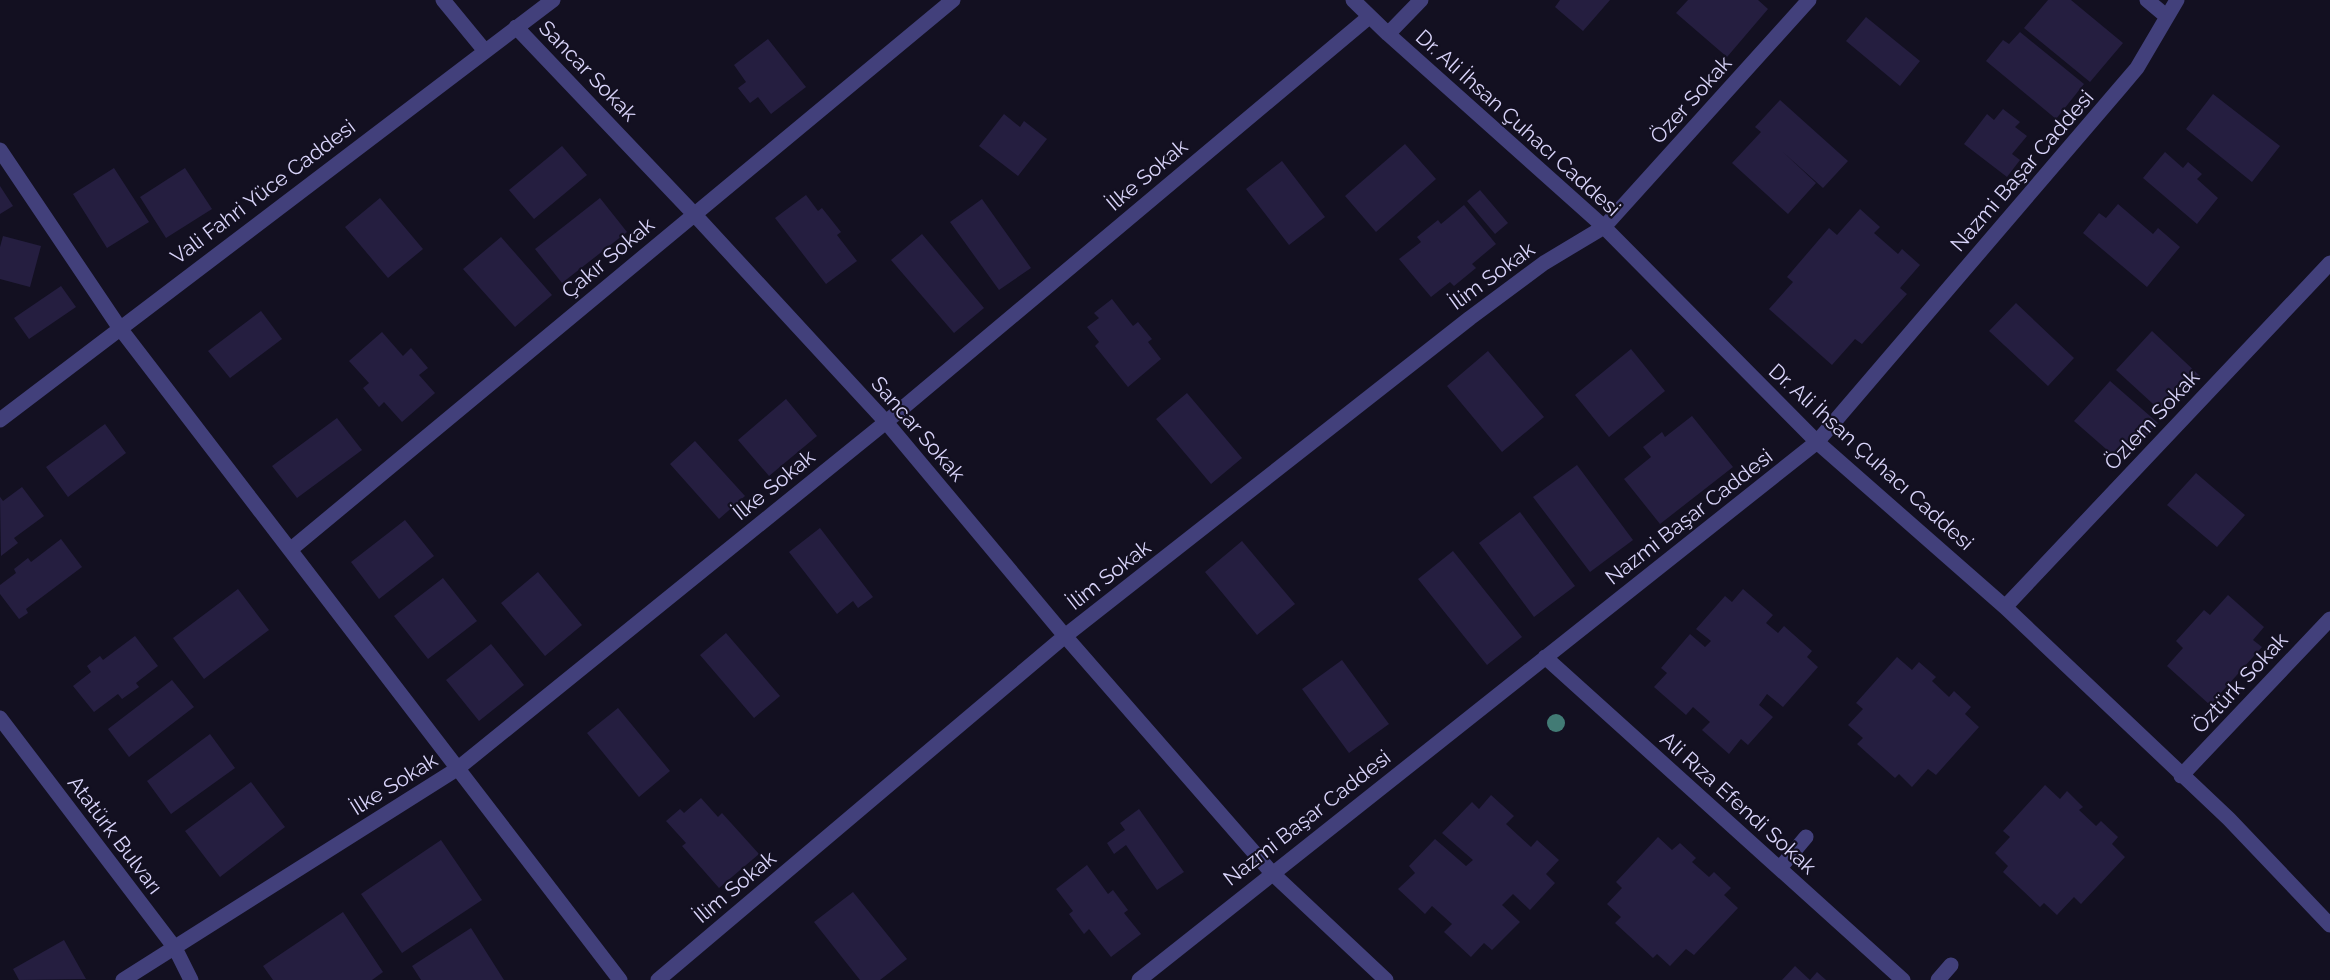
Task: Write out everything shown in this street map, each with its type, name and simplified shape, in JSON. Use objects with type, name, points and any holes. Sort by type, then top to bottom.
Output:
[{"type":"street","points":[[442,0],[485,51]]},
{"type":"street","name":"Vali Fahri Yüce Caddesi","points":[[0,420],[119,327],[553,0]]},
{"type":"street","name":"Çakır Sokak","points":[[290,550],[952,0]]},
{"type":"street","name":"Dr. Ali İhsan Çuhacı Caddesi","points":[[1353,0],[1369,17],[1604,228],[1817,442],[2005,607],[2237,827],[2316,907],[2330,925]]},
{"type":"street","points":[[1388,34],[1421,0]]},
{"type":"street","name":"Özer Sokak","points":[[1604,228],[1809,0]]},
{"type":"street","points":[[2147,0],[2166,16]]},
{"type":"street","name":"Nazmi Başar Caddesi","points":[[1139,980],[1817,442],[2137,68],[2177,0]]},
{"type":"street","name":"İlke Sokak","points":[[123,980],[457,769],[886,422],[1369,17]]},
{"type":"street","name":"Sancar Sokak","points":[[516,27],[694,214],[886,422],[1065,636],[1272,873],[1386,980]]},
{"type":"street","points":[[0,150],[119,327],[620,980]]},
{"type":"street","name":"İlim Sokak","points":[[658,980],[1065,636],[1470,318],[1544,263],[1604,228]]},
{"type":"street","name":"Özlem Sokak","points":[[2005,607],[2330,263]]},
{"type":"street","name":"Öztürk Sokak","points":[[2181,776],[2330,619]]},
{"type":"street","name":"Ali Rıza Efendi Sokak","points":[[1545,657],[1904,980]]},
{"type":"street","name":"Atatürk Bulvarı","points":[[0,718],[175,948],[191,980]]},
{"type":"street","points":[[1780,868],[1806,837]]},
{"type":"street","points":[[1938,980],[1951,965]]},
{"type":"building","points":[[1560,0],[1610,0],[1583,31],[1555,7]]},
{"type":"building","points":[[1688,0],[1758,0],[1768,9],[1727,57],[1676,13]]},
{"type":"building","points":[[2048,0],[2071,0],[2123,43],[2090,82],[2024,28]]},
{"type":"building","points":[[1866,17],[1920,61],[1900,86],[1846,41]]},
{"type":"building","points":[[2020,32],[2084,84],[2056,119],[1986,61],[2003,40],[2009,44]]},
{"type":"building","points":[[768,39],[806,87],[771,114],[758,97],[750,103],[738,88],[746,82],[734,65]]},
{"type":"building","points":[[2213,94],[2280,146],[2252,182],[2186,129]]},
{"type":"building","points":[[1780,100],[1848,161],[1823,188],[1783,152],[1816,183],[1788,214],[1732,163],[1761,132],[1755,127]]},
{"type":"building","points":[[2003,109],[2020,122],[2015,127],[2027,136],[2012,154],[2020,160],[2007,177],[1964,144],[1987,114],[1994,120]]},
{"type":"building","points":[[1004,114],[1020,127],[1024,121],[1047,139],[1018,176],[979,146]]},
{"type":"building","points":[[1405,144],[1436,179],[1376,232],[1345,196]]},
{"type":"building","points":[[562,146],[587,175],[534,219],[509,190]]},
{"type":"building","points":[[2165,152],[2183,168],[2188,162],[2202,174],[2197,179],[2218,198],[2197,224],[2143,178]]},
{"type":"building","points":[[1282,161],[1325,217],[1289,245],[1246,189]]},
{"type":"building","points":[[114,168],[149,222],[107,248],[73,194]]},
{"type":"building","points":[[185,168],[212,209],[166,238],[140,197]]},
{"type":"building","points":[[0,186],[13,206],[0,214]]},
{"type":"building","points":[[1480,190],[1508,223],[1495,234],[1467,201]]},
{"type":"building","points":[[806,195],[818,211],[822,208],[841,232],[837,235],[857,261],[826,284],[775,218]]},
{"type":"building","points":[[380,198],[423,249],[388,278],[345,227]]},
{"type":"building","points":[[600,198],[627,232],[562,283],[535,249]]},
{"type":"building","points":[[982,199],[1031,268],[999,290],[950,222]]},
{"type":"building","points":[[2118,204],[2153,234],[2158,228],[2180,247],[2147,287],[2083,233],[2099,213],[2106,218]]},
{"type":"building","points":[[1464,205],[1496,244],[1472,264],[1476,268],[1454,286],[1450,282],[1431,297],[1399,259],[1421,242],[1417,237],[1438,220],[1441,224]]},
{"type":"building","points":[[1860,209],[1880,227],[1874,233],[1898,254],[1902,249],[1920,265],[1900,288],[1907,294],[1862,344],[1855,339],[1832,365],[1769,309],[1793,282],[1787,277],[1829,228],[1837,235]]},
{"type":"building","points":[[922,234],[984,308],[954,333],[891,260]]},
{"type":"building","points":[[3,236],[41,246],[30,287],[0,279],[0,247]]},
{"type":"building","points":[[501,237],[552,295],[515,327],[463,269]]},
{"type":"building","points":[[61,286],[76,307],[29,339],[14,318]]},
{"type":"building","points":[[1112,299],[1133,326],[1138,322],[1152,339],[1148,342],[1161,359],[1128,387],[1095,346],[1099,342],[1087,327],[1099,318],[1094,313]]},
{"type":"building","points":[[2016,303],[2074,358],[2048,386],[1989,331]]},
{"type":"building","points":[[261,311],[282,339],[230,378],[208,351]]},
{"type":"building","points":[[2152,331],[2200,376],[2164,414],[2116,370]]},
{"type":"building","points":[[382,332],[403,356],[411,348],[428,368],[419,375],[435,393],[402,422],[384,402],[379,407],[363,388],[369,383],[349,361]]},
{"type":"building","points":[[1631,349],[1665,391],[1609,437],[1575,395]]},
{"type":"building","points":[[1488,351],[1544,417],[1502,452],[1447,386]]},
{"type":"building","points":[[2110,381],[2158,423],[2122,463],[2074,421]]},
{"type":"building","points":[[1187,393],[1242,458],[1211,484],[1156,419]]},
{"type":"building","points":[[786,399],[817,436],[769,476],[738,440]]},
{"type":"building","points":[[1692,416],[1733,467],[1660,524],[1624,479],[1651,457],[1643,447],[1662,432],[1665,437]]},
{"type":"building","points":[[337,418],[362,450],[297,498],[272,466]]},
{"type":"building","points":[[105,424],[126,453],[68,497],[46,467]]},
{"type":"building","points":[[695,441],[745,496],[719,519],[670,464]]},
{"type":"building","points":[[1577,465],[1633,540],[1590,572],[1533,497]]},
{"type":"building","points":[[2196,473],[2245,515],[2217,547],[2167,505]]},
{"type":"building","points":[[22,487],[44,516],[14,538],[18,543],[1,556],[0,497],[3,501]]},
{"type":"building","points":[[1520,512],[1575,586],[1534,617],[1479,543]]},
{"type":"building","points":[[405,520],[434,556],[379,599],[351,562]]},
{"type":"building","points":[[820,528],[873,597],[858,608],[853,601],[837,614],[789,552]]},
{"type":"building","points":[[61,539],[82,567],[26,609],[28,613],[19,619],[0,594],[0,585],[16,573],[14,569],[28,558],[31,562]]},
{"type":"building","points":[[1242,541],[1295,604],[1257,635],[1205,572]]},
{"type":"building","points":[[1453,551],[1522,637],[1487,665],[1418,579]]},
{"type":"building","points":[[538,572],[582,625],[545,656],[501,603]]},
{"type":"building","points":[[443,578],[477,621],[428,659],[394,616]]},
{"type":"building","points":[[238,589],[269,630],[204,679],[173,638]]},
{"type":"building","points":[[1743,589],[1773,615],[1766,623],[1778,633],[1784,626],[1812,651],[1807,657],[1818,667],[1783,707],[1767,694],[1759,705],[1773,717],[1748,745],[1741,739],[1729,754],[1702,730],[1710,722],[1693,707],[1686,715],[1654,687],[1667,673],[1661,668],[1690,634],[1705,647],[1711,641],[1696,629],[1725,596],[1732,602]]},
{"type":"building","points":[[2228,595],[2264,627],[2253,640],[2262,647],[2210,705],[2167,666],[2183,648],[2176,641],[2204,610],[2210,615]]},
{"type":"building","points":[[726,633],[780,696],[754,718],[700,655]]},
{"type":"building","points":[[135,636],[158,666],[136,683],[139,687],[122,699],[118,694],[94,712],[73,686],[91,672],[87,666],[100,656],[103,660]]},
{"type":"building","points":[[491,644],[524,685],[479,721],[446,680]]},
{"type":"building","points":[[1897,657],[1912,670],[1919,662],[1936,677],[1932,681],[1949,697],[1954,691],[1971,707],[1965,714],[1979,727],[1936,775],[1928,769],[1912,787],[1899,774],[1895,778],[1857,744],[1863,738],[1848,725],[1863,709],[1856,703]]},
{"type":"building","points":[[1342,660],[1389,724],[1349,753],[1302,689]]},
{"type":"building","points":[[172,680],[194,707],[129,757],[108,729]]},
{"type":"building","points":[[618,708],[670,771],[639,797],[587,733]]},
{"type":"building","points":[[210,734],[235,768],[171,814],[147,781]]},
{"type":"building","points":[[251,782],[285,827],[220,877],[185,831]]},
{"type":"building","points":[[2045,785],[2060,799],[2067,791],[2083,807],[2079,810],[2096,826],[2101,821],[2118,837],[2112,844],[2125,857],[2081,904],[2074,897],[2057,915],[2044,903],[2040,907],[2003,872],[2008,866],[1995,853],[2010,837],[2003,831]]},
{"type":"building","points":[[1491,795],[1514,816],[1506,824],[1531,847],[1537,840],[1559,860],[1546,874],[1555,883],[1530,910],[1513,894],[1502,905],[1520,922],[1492,950],[1484,943],[1471,957],[1444,932],[1452,924],[1432,906],[1425,914],[1398,889],[1415,873],[1409,866],[1435,839],[1466,866],[1473,860],[1442,833],[1472,802],[1479,809]]},
{"type":"building","points":[[701,798],[718,817],[722,813],[759,854],[719,888],[682,846],[686,843],[666,821],[680,809],[684,813]]},
{"type":"building","points":[[1139,809],[1184,872],[1157,890],[1126,845],[1114,854],[1107,843],[1125,830],[1120,823]]},
{"type":"building","points":[[1658,837],[1672,850],[1680,843],[1696,858],[1692,862],[1709,877],[1714,872],[1731,888],[1724,895],[1738,908],[1694,955],[1686,949],[1670,966],[1657,954],[1653,958],[1615,923],[1621,917],[1607,904],[1622,888],[1616,882]]},
{"type":"building","points":[[441,840],[482,900],[402,953],[361,894]]},
{"type":"building","points":[[1087,865],[1108,894],[1113,890],[1128,910],[1124,913],[1141,934],[1111,957],[1089,929],[1084,934],[1069,914],[1073,911],[1056,889]]},
{"type":"building","points":[[853,892],[907,959],[880,980],[860,980],[814,922]]},
{"type":"building","points":[[343,912],[383,972],[372,980],[273,980],[263,966]]},
{"type":"building","points":[[471,928],[504,980],[421,980],[412,966]]},
{"type":"building","points":[[64,940],[86,979],[19,980],[13,969]]},
{"type":"building","points":[[1795,966],[1810,980],[1782,980]]},
{"type":"building","points":[[1817,972],[1826,980],[1810,980]]}]
